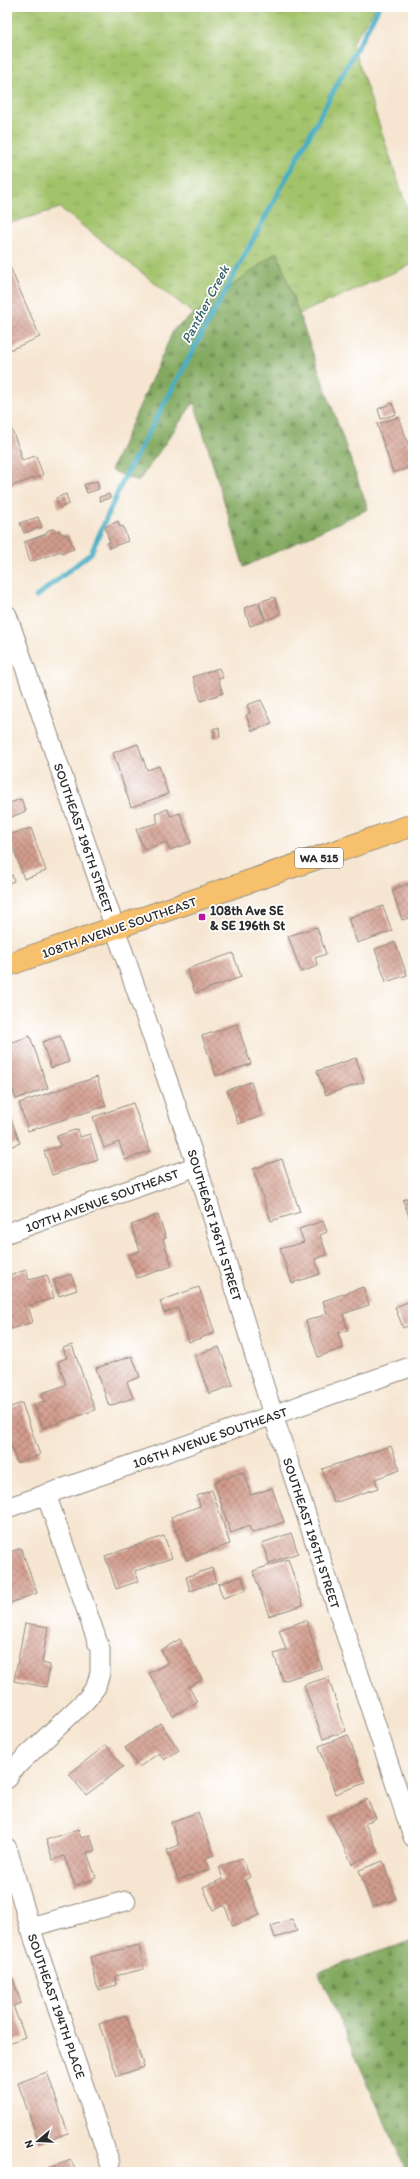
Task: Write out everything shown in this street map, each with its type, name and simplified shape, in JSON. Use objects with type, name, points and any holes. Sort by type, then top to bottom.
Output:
[{"type":"main road","name":"108TH AVENUE SOUTHEAST","points":[[7,965],[413,825]]},
{"type":"street","name":"SOUTHEAST 196TH STREET","points":[[7,615],[197,1166],[273,1415],[413,1837]]},
{"type":"street","name":"107TH AVENUE SOUTHEAST","points":[[7,1233],[197,1166]]},
{"type":"street","name":"106TH AVENUE SOUTHEAST","points":[[7,1508],[413,1366]]},
{"type":"street","points":[[7,1778],[11,1771],[86,1700],[96,1687],[100,1673],[100,1649],[93,1625],[46,1494]]},
{"type":"street","name":"SOUTHEAST 194TH PLACE","points":[[7,1848],[30,1927],[110,2163]]},
{"type":"street","points":[[30,1927],[126,1900]]},
{"type":"green space","points":[[7,7],[376,7],[352,43],[413,226],[413,264],[299,314],[277,252],[194,314],[60,208],[7,224]]},
{"type":"green space","points":[[277,252],[368,509],[244,567],[194,402],[138,482],[111,470],[174,329]]},
{"type":"green space","points":[[413,1940],[413,2172],[407,2172],[318,1972]]},
{"type":"building","points":[[10,267],[40,337],[7,351],[7,268]]},
{"type":"building","points":[[392,403],[396,414],[381,419],[378,409]]},
{"type":"building","points":[[399,417],[413,458],[413,466],[393,473],[377,424]]},
{"type":"building","points":[[9,423],[21,453],[22,460],[36,456],[43,475],[9,487],[7,424]]},
{"type":"building","points":[[97,481],[99,489],[87,493],[84,485]]},
{"type":"building","points":[[66,494],[69,504],[59,508],[56,498]]},
{"type":"building","points":[[109,494],[110,498],[100,501],[99,497]]},
{"type":"building","points":[[38,517],[42,527],[24,533],[20,523]]},
{"type":"building","points":[[118,521],[120,527],[123,526],[128,541],[109,548],[107,543],[110,542],[105,527]]},
{"type":"building","points":[[53,529],[56,531],[59,530],[60,533],[65,535],[68,534],[74,549],[62,553],[61,551],[30,562],[24,542],[46,534],[48,530]]},
{"type":"building","points":[[274,597],[281,614],[266,620],[259,602]]},
{"type":"building","points":[[258,603],[265,621],[250,626],[244,608]]},
{"type":"building","points":[[219,668],[223,678],[218,679],[223,693],[201,701],[193,677]]},
{"type":"building","points":[[261,700],[272,723],[252,731],[246,715],[250,713],[247,705]]},
{"type":"building","points":[[214,728],[219,728],[220,737],[214,738]]},
{"type":"building","points":[[138,744],[147,770],[159,766],[168,794],[131,807],[113,753]]},
{"type":"building","points":[[21,799],[26,811],[7,819],[7,804]]},
{"type":"building","points":[[168,809],[170,816],[180,813],[191,843],[169,850],[166,842],[144,850],[136,829],[158,823],[155,813]]},
{"type":"building","points":[[31,828],[46,871],[24,879],[9,835]]},
{"type":"building","points":[[12,875],[14,881],[9,883],[7,876]]},
{"type":"building","points":[[413,882],[413,920],[412,917],[402,920],[392,890]]},
{"type":"building","points":[[383,906],[392,931],[357,943],[348,918]]},
{"type":"building","points":[[317,927],[326,954],[315,958],[318,966],[301,972],[288,936]]},
{"type":"building","points":[[395,942],[407,975],[386,982],[375,949]]},
{"type":"building","points":[[233,953],[241,977],[195,993],[187,969]]},
{"type":"building","points":[[237,1024],[251,1064],[216,1076],[202,1036]]},
{"type":"building","points":[[30,1036],[48,1088],[16,1099],[7,1073],[7,1044]]},
{"type":"building","points":[[60,1036],[69,1062],[51,1068],[42,1042]]},
{"type":"building","points":[[356,1058],[364,1082],[326,1095],[317,1071]]},
{"type":"building","points":[[97,1077],[106,1106],[28,1131],[19,1103]]},
{"type":"building","points":[[251,1082],[262,1116],[238,1124],[227,1090]]},
{"type":"building","points":[[133,1103],[150,1151],[125,1160],[119,1142],[104,1148],[93,1117]]},
{"type":"building","points":[[10,1116],[20,1143],[7,1148],[7,1117]]},
{"type":"building","points":[[78,1129],[80,1137],[90,1134],[98,1160],[52,1175],[44,1151],[60,1146],[57,1136]]},
{"type":"building","points":[[282,1159],[300,1212],[271,1221],[253,1169]]},
{"type":"building","points":[[413,1196],[413,1222],[411,1222],[403,1200]]},
{"type":"building","points":[[158,1215],[166,1238],[163,1239],[172,1266],[137,1278],[128,1255],[140,1251],[131,1225]]},
{"type":"building","points":[[323,1221],[327,1232],[320,1235],[327,1255],[315,1259],[320,1274],[292,1283],[280,1249],[304,1242],[299,1229]]},
{"type":"building","points":[[26,1270],[29,1280],[47,1275],[54,1298],[28,1306],[33,1322],[8,1330],[7,1299],[9,1298],[7,1290],[7,1276]]},
{"type":"building","points":[[71,1274],[77,1290],[59,1296],[54,1280]]},
{"type":"building","points":[[199,1287],[215,1333],[189,1342],[178,1308],[164,1313],[160,1301]]},
{"type":"building","points":[[363,1287],[369,1305],[343,1314],[348,1330],[338,1333],[343,1348],[318,1357],[306,1321],[327,1314],[323,1301]]},
{"type":"building","points":[[413,1300],[413,1324],[403,1328],[395,1307]]},
{"type":"building","points":[[72,1345],[95,1410],[43,1428],[34,1404],[45,1401],[42,1393],[66,1385],[58,1361],[67,1358],[63,1348]]},
{"type":"building","points":[[219,1347],[233,1385],[209,1394],[195,1355]]},
{"type":"building","points":[[132,1356],[140,1377],[127,1382],[133,1398],[109,1406],[96,1368]]},
{"type":"building","points":[[22,1403],[40,1455],[17,1463],[7,1434],[7,1418],[10,1418],[7,1408]]},
{"type":"building","points":[[391,1446],[400,1470],[375,1479],[378,1488],[334,1503],[322,1469]]},
{"type":"building","points":[[243,1472],[251,1495],[272,1488],[284,1522],[252,1533],[249,1526],[231,1533],[214,1482]]},
{"type":"building","points":[[212,1490],[230,1544],[186,1560],[171,1517],[200,1506],[197,1496]]},
{"type":"building","points":[[291,1533],[298,1553],[269,1563],[262,1543]]},
{"type":"building","points":[[164,1536],[172,1558],[135,1571],[139,1581],[116,1589],[105,1556]]},
{"type":"building","points":[[21,1548],[37,1593],[7,1604],[7,1553]]},
{"type":"building","points":[[288,1559],[303,1605],[269,1616],[253,1571]]},
{"type":"building","points":[[212,1568],[216,1582],[190,1591],[186,1577]]},
{"type":"building","points":[[242,1576],[246,1590],[223,1598],[218,1584]]},
{"type":"building","points":[[306,1620],[322,1668],[283,1681],[274,1654],[286,1650],[279,1630]]},
{"type":"building","points":[[25,1623],[48,1627],[42,1663],[50,1665],[46,1687],[14,1681]]},
{"type":"building","points":[[180,1639],[202,1679],[189,1687],[197,1702],[173,1716],[149,1673],[168,1663],[161,1650]]},
{"type":"building","points":[[328,1677],[346,1731],[323,1739],[304,1685]]},
{"type":"building","points":[[160,1723],[179,1750],[164,1760],[159,1753],[139,1767],[125,1748]]},
{"type":"building","points":[[348,1735],[365,1783],[335,1794],[319,1746]]},
{"type":"building","points":[[106,1745],[123,1767],[86,1795],[69,1774]]},
{"type":"building","points":[[367,1799],[376,1818],[365,1824],[378,1851],[352,1864],[329,1817]]},
{"type":"building","points":[[198,1812],[214,1855],[206,1858],[210,1869],[178,1880],[167,1850],[179,1845],[171,1822]]},
{"type":"building","points":[[78,1829],[81,1838],[90,1835],[95,1850],[87,1853],[96,1878],[75,1886],[64,1856],[53,1860],[46,1840]]},
{"type":"building","points":[[242,1858],[250,1877],[245,1880],[260,1915],[233,1926],[224,1905],[213,1910],[203,1887],[223,1879],[219,1867]]},
{"type":"building","points":[[383,1861],[396,1899],[372,1907],[359,1870]]},
{"type":"building","points":[[292,1919],[297,1931],[275,1938],[271,1926]]},
{"type":"building","points":[[139,1945],[144,1969],[115,1976],[117,1985],[98,1990],[90,1957]]},
{"type":"building","points":[[11,1973],[21,2003],[13,2006],[25,2037],[7,2044],[7,1974]]},
{"type":"building","points":[[126,2015],[144,2067],[117,2076],[99,2024]]},
{"type":"building","points":[[47,2072],[68,2133],[39,2143],[18,2083]]},
{"type":"building","points":[[71,2160],[76,2172],[37,2172]]},
{"type":"waterway","name":"Panther Creek","points":[[36,597],[91,553],[125,476],[379,7]]},
{"type":"place","name":"108th Ave SE & SE 196th St","points":[[202,917]]}]
